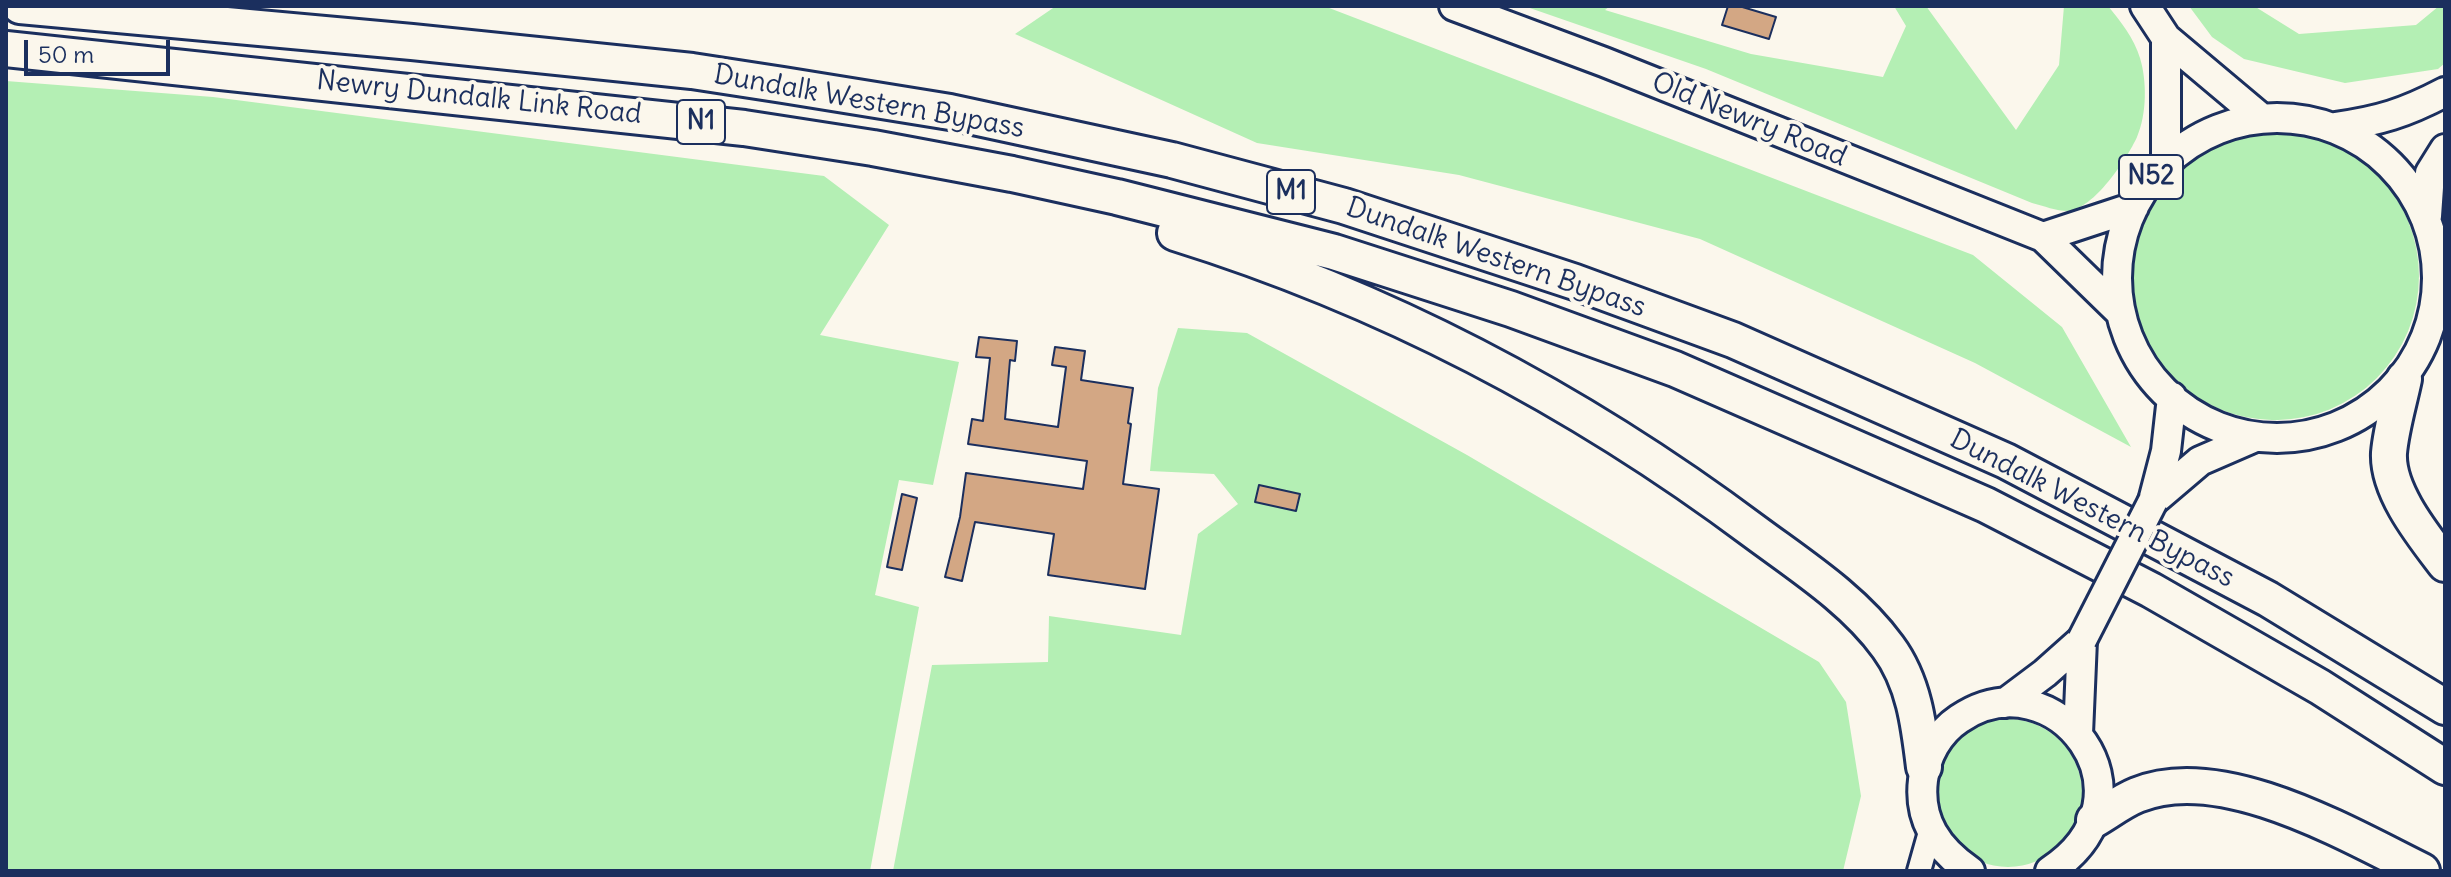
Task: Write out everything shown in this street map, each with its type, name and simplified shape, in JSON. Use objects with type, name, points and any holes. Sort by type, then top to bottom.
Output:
[{"type":"highway","name":"Dundalk Western Bypass","points":[[38,7],[692,71],[950,112],[1172,160],[1344,206],[1575,282],[1733,340],[2006,461],[2268,599],[2445,707]]},
{"type":"highway","name":"Newry Dundalk Link Road","points":[[6,49],[682,120],[949,162]]},
{"type":"highway","name":"Dundalk Western Bypass","points":[[949,162],[1117,197],[1334,252],[1511,309],[1675,369],[1986,505],[2151,590],[2320,687],[2445,767]]},
{"type":"highway","points":[[949,162],[1216,246],[1364,301],[1545,393],[1610,433],[1687,481],[1810,573],[1868,623],[1890,649],[1913,696],[1924,767]]},
{"type":"highway","points":[[2404,379],[2389,456],[2397,487],[2411,520],[2445,564]]},
{"type":"highway","points":[[2094,820],[2137,795],[2173,786],[2210,787],[2265,799],[2422,871]]},
{"type":"main road","name":"Old Newry Road","points":[[1454,6],[1619,68],[2043,237],[2121,313]]},
{"type":"main road","points":[[2145,6],[2166,38],[2260,117]]},
{"type":"main road","points":[[2166,38],[2166,160]]},
{"type":"main road","name":"N52","points":[[2335,127],[2378,121],[2413,109],[2445,92]]},
{"type":"main road","name":"N52","points":[[2427,216],[2411,188],[2381,154],[2335,127],[2303,118],[2260,117],[2215,128],[2166,160],[2146,183],[2124,225],[2116,261],[2116,292],[2128,339],[2154,382],[2199,419],[2253,438],[2298,438],[2331,430],[2364,415],[2404,379],[2431,329],[2439,275],[2427,216],[2430,173],[2445,149]]},
{"type":"main road","points":[[2043,237],[2134,207]]},
{"type":"main road","name":"N52","points":[[2005,703],[2082,640],[2153,501],[2166,451],[2172,397]]},
{"type":"main road","name":"N52","points":[[2153,501],[2200,461],[2253,438]]},
{"type":"main road","name":"N52","points":[[2078,734],[2082,640]]},
{"type":"main road","name":"N52","points":[[1924,767],[1932,749],[1954,722],[1985,706],[2023,704],[2049,712],[2078,734],[2090,754],[2097,776],[2099,793],[2094,820],[2085,840],[2070,858],[2050,871]]},
{"type":"main road","points":[[1924,767],[1921,793],[1930,832],[1942,849],[1962,865]]},
{"type":"street","points":[[1919,871],[1930,832]]},
{"type":"green space","points":[[1056,6],[1324,6],[1973,255],[2062,327],[2131,447],[1975,363],[1700,239],[1459,175],[1257,143],[1015,34]]},
{"type":"green space","points":[[1524,6],[1610,6],[1605,10],[1751,54],[1883,77],[1906,26],[1894,6],[1926,6],[2016,130],[2059,65],[2064,6],[2108,6],[2131,37],[2140,58],[2145,87],[2143,118],[2126,158],[2099,193],[2078,208],[2059,210],[2032,203],[1706,69]]},
{"type":"green space","points":[[2189,6],[2254,6],[2299,34],[2416,25],[2439,6],[2445,6],[2445,63],[2438,69],[2345,83],[2244,59],[2212,37]]},
{"type":"green space","points":[[6,81],[213,97],[824,176],[889,225],[820,335],[959,362],[933,485],[899,480],[875,595],[919,607],[870,871],[6,871]]},
{"type":"green space","points":[[2275,132],[2303,135],[2330,143],[2377,174],[2408,221],[2416,248],[2419,276],[2416,304],[2408,331],[2377,378],[2330,409],[2303,417],[2275,420],[2247,417],[2220,409],[2173,378],[2142,331],[2134,304],[2131,276],[2134,248],[2142,221],[2173,174],[2220,143],[2247,135]]},
{"type":"green space","points":[[1178,328],[1247,333],[1467,455],[1819,662],[1846,702],[1861,796],[1843,871],[893,871],[932,665],[1048,662],[1049,616],[1181,635],[1198,534],[1238,504],[1214,474],[1150,471],[1158,388]]},
{"type":"green space","points":[[2008,719],[2036,725],[2060,741],[2076,765],[2082,793],[2076,821],[2060,845],[2036,861],[2008,867],[1980,861],[1956,845],[1940,821],[1934,793],[1940,765],[1956,741],[1980,725]]},
{"type":"building","points":[[1728,6],[1739,6],[1776,17],[1769,39],[1722,25]]},
{"type":"building","points":[[979,337],[1017,341],[1015,361],[1010,360],[1005,419],[1058,427],[1066,367],[1052,365],[1055,347],[1085,351],[1081,380],[1133,388],[1123,484],[1159,489],[1145,589],[1048,575],[1054,534],[975,522],[962,581],[945,577],[960,517],[966,473],[1083,489],[1087,461],[968,444],[972,419],[983,421],[990,358],[976,357]]},
{"type":"building","points":[[1259,485],[1300,494],[1296,511],[1255,502]]},
{"type":"building","points":[[902,494],[917,498],[902,570],[887,567]]}]
